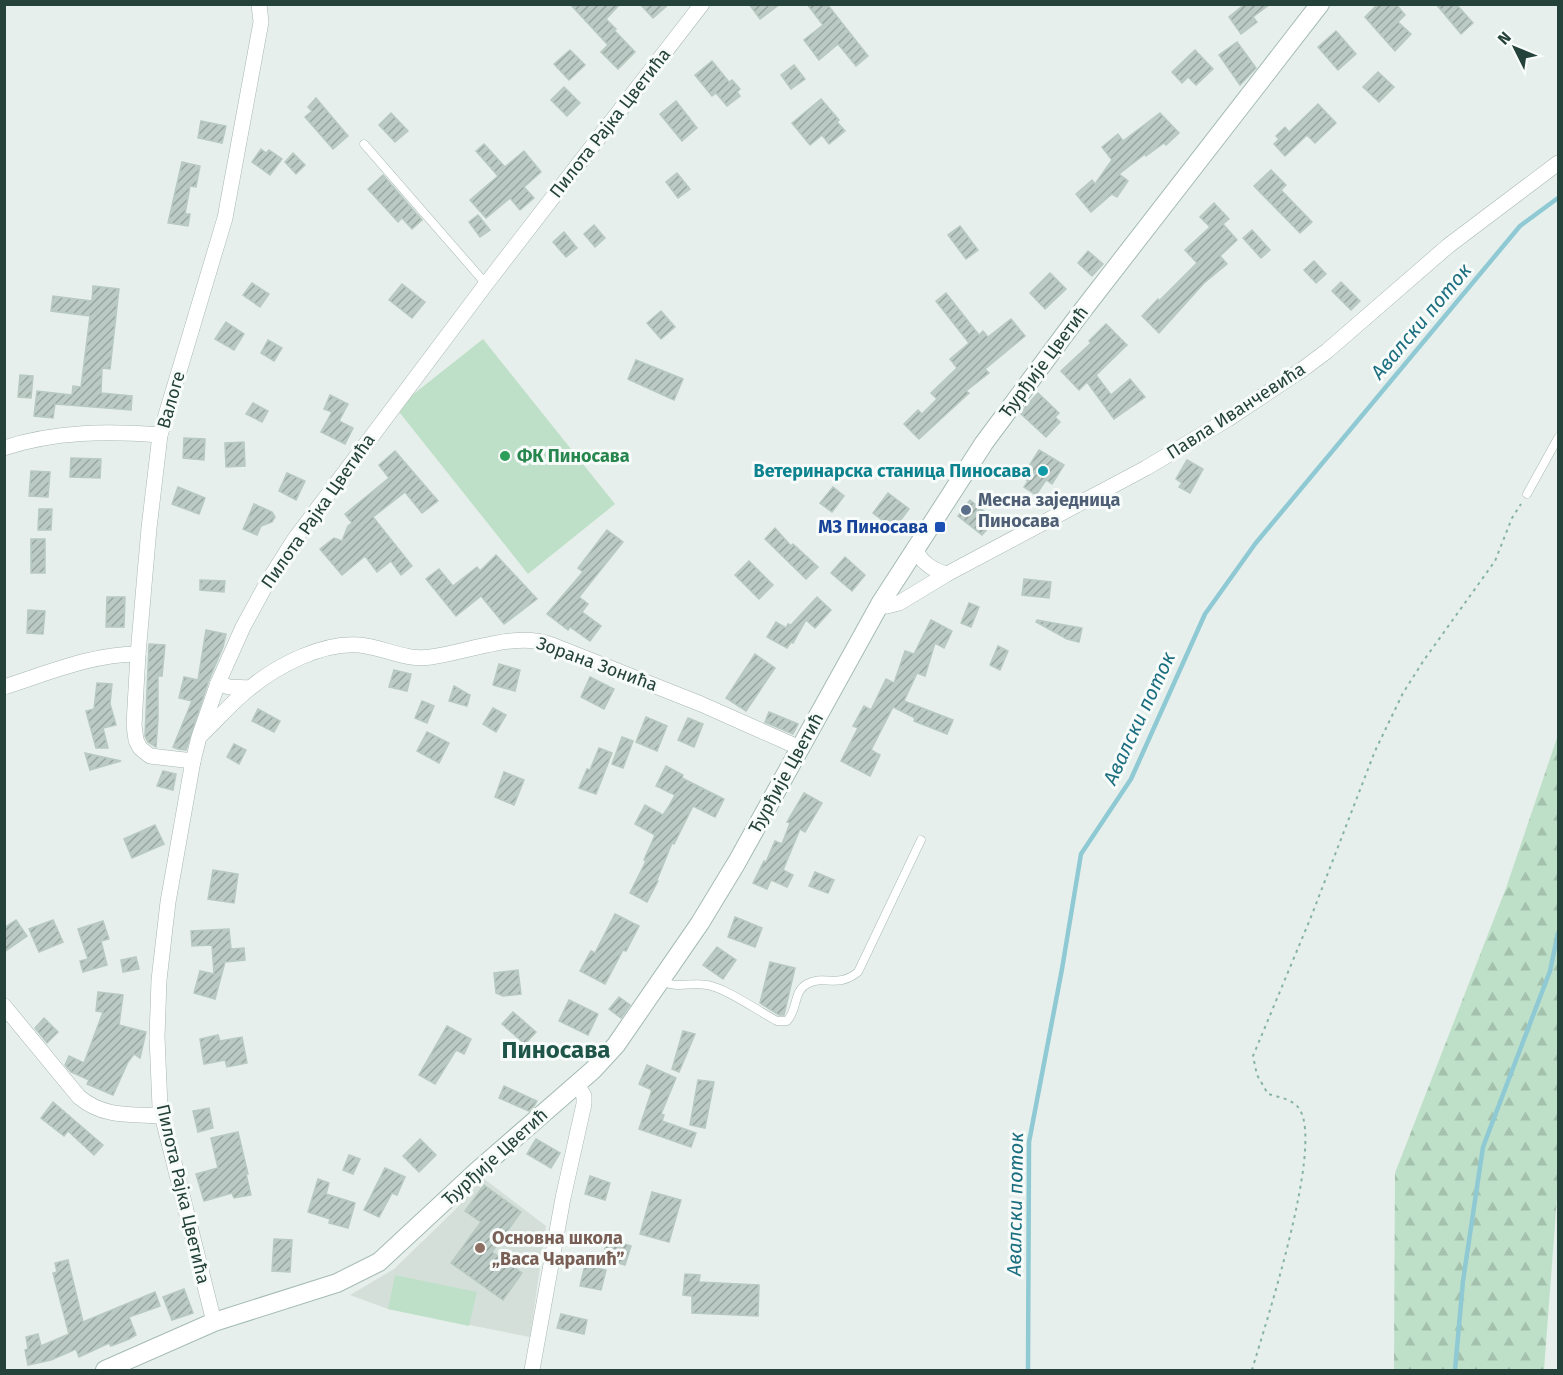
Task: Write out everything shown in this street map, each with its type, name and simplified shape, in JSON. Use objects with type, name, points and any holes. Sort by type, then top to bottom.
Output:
[{"type":"street","name":"Валоге","points":[[193,761],[150,756],[140,748],[136,740],[134,725],[138,654],[160,435],[225,218],[261,22],[259,4]]},
{"type":"street","name":"Пилота Рајка Цветића","points":[[214,1322],[160,1107],[157,1037],[159,980],[168,902],[193,761],[218,682],[243,627],[294,540],[486,284],[702,4]]},
{"type":"street","name":"Ђурђије Цветић","points":[[105,1371],[214,1322],[337,1283],[379,1262],[476,1172],[577,1084],[616,1045],[700,923],[731,872],[880,604],[984,443],[1058,342],[1316,7]]},
{"type":"street","name":"Павла Иванчевића","points":[[880,604],[892,606],[1191,443],[1303,369],[1346,335],[1448,246],[1558,163]]},
{"type":"street","points":[[4,448],[84,432],[160,435]]},
{"type":"street","points":[[915,549],[926,565],[947,574]]},
{"type":"street","name":"Зорана Зонића","points":[[199,737],[250,687],[293,661],[319,650],[359,645],[417,658],[531,639],[552,645],[701,704],[800,748]]},
{"type":"street","points":[[4,687],[93,659],[118,654],[138,654]]},
{"type":"street","points":[[218,682],[229,687],[250,687]]},
{"type":"street","points":[[4,1006],[79,1097],[92,1108],[111,1113],[162,1116]]},
{"type":"street","points":[[532,1371],[563,1198],[584,1104],[584,1096],[577,1084]]},
{"type":"lane","points":[[364,144],[486,284]]},
{"type":"lane","points":[[1527,494],[1558,438]]},
{"type":"lane","points":[[661,981],[672,986],[707,985],[718,988],[777,1022],[787,1021],[792,1015],[800,990],[807,984],[817,981],[850,979],[858,972],[921,840]]},
{"type":"path","points":[[1252,1371],[1300,1195],[1306,1136],[1300,1110],[1290,1101],[1268,1094],[1257,1075],[1253,1056],[1311,917],[1374,751],[1403,693],[1424,660],[1495,561],[1512,518],[1527,494]]},
{"type":"shaded area","name":"Основна школа „Васа Чарапић”","points":[[483,1178],[546,1226],[530,1337],[388,1309],[350,1295],[394,1269],[457,1208]]},
{"type":"green space","name":"ФК Пиносава","points":[[483,339],[615,504],[528,574],[396,408]]},
{"type":"green space","points":[[1558,735],[1558,1184],[1544,1370],[1394,1370],[1395,1173],[1506,888]]},
{"type":"green space","points":[[395,1275],[477,1292],[469,1326],[388,1309]]},
{"type":"building","points":[[570,4],[620,4],[606,19],[635,52],[618,69],[601,52],[608,45]]},
{"type":"building","points":[[640,4],[669,4],[653,18]]},
{"type":"building","points":[[749,4],[780,4],[760,19]]},
{"type":"building","points":[[807,4],[827,4],[868,56],[856,66],[838,44],[819,60],[804,40],[823,25]]},
{"type":"building","points":[[1245,4],[1270,4],[1253,17],[1257,22],[1241,34],[1229,17]]},
{"type":"building","points":[[1378,4],[1396,4],[1405,15],[1398,22],[1411,34],[1395,51],[1365,17]]},
{"type":"building","points":[[1436,4],[1456,4],[1473,23],[1461,34]]},
{"type":"building","points":[[1336,31],[1356,54],[1338,70],[1318,47]]},
{"type":"building","points":[[1237,42],[1256,68],[1240,85],[1219,55]]},
{"type":"building","points":[[570,50],[585,65],[569,80],[554,64]]},
{"type":"building","points":[[1195,50],[1213,69],[1196,85],[1188,77],[1182,83],[1172,72]]},
{"type":"building","points":[[712,61],[729,82],[732,80],[740,89],[737,92],[740,96],[727,106],[716,93],[712,96],[695,75]]},
{"type":"building","points":[[794,65],[805,79],[791,89],[781,75]]},
{"type":"building","points":[[1378,72],[1394,87],[1379,102],[1363,87]]},
{"type":"building","points":[[564,87],[580,103],[567,116],[551,100]]},
{"type":"building","points":[[316,98],[348,136],[333,149],[305,117],[312,111],[308,107]]},
{"type":"building","points":[[821,99],[845,131],[829,144],[822,135],[810,145],[792,123]]},
{"type":"building","points":[[676,101],[697,128],[682,141],[660,114]]},
{"type":"building","points":[[1318,104],[1336,123],[1315,143],[1307,135],[1285,156],[1274,144],[1279,139],[1276,136],[1285,127],[1289,132]]},
{"type":"building","points":[[391,113],[408,131],[395,142],[379,125]]},
{"type":"building","points":[[1160,113],[1179,133],[1166,145],[1164,143],[1146,156],[1145,154],[1119,174],[1128,181],[1117,197],[1112,194],[1091,212],[1076,194],[1092,180],[1095,184],[1112,160],[1102,147],[1118,134],[1123,141]]},
{"type":"building","points":[[201,121],[226,126],[222,143],[198,138]]},
{"type":"building","points":[[484,144],[505,167],[524,151],[541,172],[524,187],[534,198],[520,210],[510,198],[486,218],[470,200],[498,176],[476,151]]},
{"type":"building","points":[[261,149],[266,153],[269,150],[282,159],[270,175],[252,162]]},
{"type":"building","points":[[293,153],[305,165],[296,174],[285,162]]},
{"type":"building","points":[[182,162],[200,166],[196,187],[190,186],[185,214],[190,214],[188,226],[168,223]]},
{"type":"building","points":[[1271,170],[1286,185],[1281,190],[1312,222],[1300,233],[1254,186]]},
{"type":"building","points":[[677,173],[690,189],[678,198],[666,182]]},
{"type":"building","points":[[383,175],[422,220],[412,229],[402,218],[398,222],[368,189]]},
{"type":"building","points":[[1214,203],[1229,219],[1223,224],[1237,240],[1220,256],[1227,264],[1204,283],[1159,333],[1142,316],[1197,263],[1185,250],[1210,227],[1200,217]]},
{"type":"building","points":[[478,215],[490,230],[480,237],[469,222]]},
{"type":"building","points":[[594,225],[605,238],[595,247],[584,234]]},
{"type":"building","points":[[960,226],[978,250],[966,259],[948,235]]},
{"type":"building","points":[[1252,230],[1270,250],[1261,258],[1243,238]]},
{"type":"building","points":[[564,232],[577,248],[566,257],[553,242]]},
{"type":"building","points":[[1088,251],[1103,264],[1092,276],[1078,263]]},
{"type":"building","points":[[1314,261],[1326,274],[1316,283],[1304,270]]},
{"type":"building","points":[[1050,273],[1066,289],[1045,309],[1030,293]]},
{"type":"building","points":[[1341,282],[1360,301],[1351,310],[1332,291]]},
{"type":"building","points":[[252,283],[269,294],[260,307],[243,295]]},
{"type":"building","points":[[402,284],[425,302],[412,318],[389,300]]},
{"type":"building","points":[[93,286],[119,289],[110,369],[102,368],[101,393],[132,396],[131,410],[55,404],[53,418],[34,416],[37,391],[72,395],[73,386],[81,387],[90,316],[51,311],[53,296],[92,301]]},
{"type":"building","points":[[946,293],[979,335],[983,331],[988,337],[1011,319],[1025,336],[985,369],[989,373],[966,391],[969,393],[919,439],[904,424],[918,410],[922,414],[937,399],[931,393],[957,368],[950,359],[969,343],[936,301]]},
{"type":"building","points":[[661,311],[675,327],[661,339],[647,323]]},
{"type":"building","points":[[226,322],[244,334],[234,350],[215,339]]},
{"type":"building","points":[[1106,324],[1127,345],[1096,375],[1111,395],[1130,379],[1145,397],[1114,419],[1087,382],[1079,390],[1061,371],[1091,343],[1089,341]]},
{"type":"building","points":[[268,340],[282,348],[274,361],[261,353]]},
{"type":"building","points":[[636,360],[683,379],[674,400],[628,379]]},
{"type":"building","points":[[20,375],[33,376],[31,398],[18,397]]},
{"type":"building","points":[[1038,393],[1059,413],[1055,417],[1060,422],[1046,437],[1020,413]]},
{"type":"building","points":[[330,395],[348,404],[339,421],[353,428],[345,444],[321,432],[332,412],[324,409]]},
{"type":"building","points":[[253,403],[268,411],[262,422],[246,414]]},
{"type":"building","points":[[184,438],[205,439],[204,460],[183,458]]},
{"type":"building","points":[[244,442],[245,466],[226,467],[225,443]]},
{"type":"building","name":"Ветеринарска станица Пиносава","points":[[1039,450],[1064,465],[1052,484],[1046,480],[1036,495],[1024,487],[1028,481],[1022,477]]},
{"type":"building","points":[[395,451],[438,501],[422,513],[405,492],[373,517],[412,566],[401,575],[391,561],[377,572],[365,556],[342,575],[320,549],[334,538],[342,541],[348,526],[352,523],[345,514],[389,478],[379,465]]},
{"type":"building","points":[[71,458],[101,459],[100,478],[70,477]]},
{"type":"building","points":[[1187,460],[1203,469],[1190,493],[1179,487],[1182,483],[1176,479]]},
{"type":"building","points":[[31,471],[50,472],[48,497],[29,496]]},
{"type":"building","points":[[287,473],[305,481],[296,500],[279,491]]},
{"type":"building","points":[[178,487],[205,498],[199,514],[172,504]]},
{"type":"building","points":[[833,487],[844,496],[832,512],[820,503]]},
{"type":"building","points":[[888,493],[909,509],[894,529],[873,513]]},
{"type":"building","points":[[970,500],[995,520],[982,535],[958,516]]},
{"type":"building","points":[[254,504],[272,512],[275,517],[272,522],[261,526],[257,535],[243,529]]},
{"type":"building","points":[[39,509],[52,509],[51,530],[38,530]]},
{"type":"building","points":[[775,528],[791,546],[793,544],[818,567],[806,579],[765,539]]},
{"type":"building","points":[[607,530],[623,542],[579,597],[588,604],[582,612],[601,626],[590,641],[570,627],[568,630],[547,614],[583,572],[578,568]]},
{"type":"building","points":[[31,539],[45,539],[45,573],[31,573]]},
{"type":"building","points":[[496,555],[537,599],[504,624],[481,596],[456,616],[426,579],[439,569],[453,586],[477,567],[480,571]]},
{"type":"building","points":[[845,557],[865,575],[852,591],[831,573]]},
{"type":"building","points":[[749,561],[773,585],[759,599],[735,575]]},
{"type":"building","points":[[1024,579],[1051,582],[1049,598],[1022,595]]},
{"type":"building","points":[[200,580],[225,581],[224,592],[200,590]]},
{"type":"building","points":[[107,597],[125,597],[124,627],[106,627]]},
{"type":"building","points":[[817,597],[831,610],[815,628],[806,620],[793,643],[791,642],[787,648],[767,637],[776,622],[786,628],[788,624],[791,625]]},
{"type":"building","points":[[969,603],[979,607],[971,627],[961,623]]},
{"type":"building","points":[[28,610],[45,611],[43,634],[27,633]]},
{"type":"building","points":[[931,620],[952,631],[944,648],[935,643],[925,676],[917,673],[904,701],[953,720],[947,734],[914,721],[915,718],[893,707],[871,750],[880,755],[870,776],[841,761],[858,728],[853,726],[864,706],[871,710],[886,679],[894,683],[905,651],[914,654]]},
{"type":"building","points":[[1037,620],[1082,628],[1079,642],[1067,639],[1036,622]]},
{"type":"building","points":[[206,630],[226,634],[223,647],[209,680],[186,750],[178,749],[173,747],[192,701],[179,698],[184,677],[198,680]]},
{"type":"building","points":[[149,644],[165,645],[162,676],[158,676],[156,747],[148,742],[145,736]]},
{"type":"building","points":[[998,646],[1008,651],[1000,670],[990,665]]},
{"type":"building","points":[[755,654],[775,668],[746,711],[726,698]]},
{"type":"building","points":[[499,664],[520,670],[515,691],[493,685]]},
{"type":"building","points":[[394,670],[411,674],[407,691],[389,687]]},
{"type":"building","points":[[590,677],[614,689],[604,709],[581,697]]},
{"type":"building","points":[[97,683],[112,684],[110,704],[116,725],[103,728],[108,748],[96,748],[86,711],[94,709]]},
{"type":"building","points":[[454,686],[470,695],[467,706],[449,701]]},
{"type":"building","points":[[422,701],[434,706],[427,723],[415,718]]},
{"type":"building","points":[[493,708],[506,715],[496,732],[483,724]]},
{"type":"building","points":[[258,709],[280,721],[274,732],[252,721]]},
{"type":"building","points":[[769,712],[798,724],[793,734],[765,722]]},
{"type":"building","points":[[646,717],[667,726],[657,751],[636,742]]},
{"type":"building","points":[[688,718],[703,724],[694,747],[678,740]]},
{"type":"building","points":[[427,732],[449,743],[439,763],[417,751]]},
{"type":"building","points":[[622,737],[633,741],[623,768],[612,764]]},
{"type":"building","points":[[234,744],[246,750],[239,764],[227,757]]},
{"type":"building","points":[[599,748],[612,753],[596,794],[579,788]]},
{"type":"building","points":[[85,753],[121,761],[90,770]]},
{"type":"building","points":[[666,766],[683,775],[682,778],[724,799],[715,817],[693,806],[674,844],[672,843],[658,881],[647,902],[630,893],[646,861],[644,860],[655,835],[635,824],[645,805],[663,815],[675,795],[656,786]]},
{"type":"building","points":[[163,771],[176,774],[173,790],[157,786]]},
{"type":"building","points":[[504,772],[524,780],[514,805],[495,797]]},
{"type":"building","points":[[804,793],[822,803],[805,832],[800,829],[783,870],[793,875],[787,887],[771,880],[767,889],[753,883],[775,841],[782,844],[790,823],[787,822]]},
{"type":"building","points":[[155,825],[164,844],[132,858],[124,839]]},
{"type":"building","points":[[213,870],[238,874],[234,903],[208,899]]},
{"type":"building","points":[[815,872],[834,880],[828,893],[809,886]]},
{"type":"building","points":[[615,914],[639,926],[605,984],[580,971],[591,951],[595,953]]},
{"type":"building","points":[[735,917],[762,928],[755,947],[728,937]]},
{"type":"building","points":[[16,920],[27,936],[4,952],[4,928]]},
{"type":"building","points":[[53,920],[63,942],[39,952],[29,929]]},
{"type":"building","points":[[103,921],[109,939],[101,941],[107,965],[83,972],[80,961],[88,959],[78,929]]},
{"type":"building","points":[[229,929],[231,949],[244,948],[245,960],[225,962],[215,999],[194,993],[200,971],[214,974],[212,945],[192,946],[191,931]]},
{"type":"building","points":[[717,947],[736,960],[723,979],[703,965]]},
{"type":"building","points":[[136,957],[139,969],[123,972],[121,960]]},
{"type":"building","points":[[770,962],[795,968],[784,1015],[779,1015],[760,1003]]},
{"type":"building","points":[[518,970],[521,994],[503,996],[496,993],[494,973]]},
{"type":"building","points":[[98,992],[123,995],[119,1025],[146,1032],[140,1058],[134,1054],[128,1062],[113,1095],[87,1084],[89,1080],[71,1072],[65,1065],[69,1056],[84,1063],[103,1012],[96,1011]]},
{"type":"building","points":[[619,997],[630,1005],[621,1018],[609,1009]]},
{"type":"building","points":[[569,1000],[598,1014],[588,1035],[559,1021]]},
{"type":"building","points":[[513,1012],[536,1032],[525,1044],[502,1024]]},
{"type":"building","points":[[44,1018],[58,1032],[47,1043],[35,1028]]},
{"type":"building","points":[[447,1026],[471,1039],[464,1054],[456,1050],[435,1084],[419,1075]]},
{"type":"building","points":[[683,1031],[695,1034],[679,1072],[672,1069]]},
{"type":"building","points":[[218,1035],[220,1041],[242,1037],[247,1063],[227,1067],[225,1060],[204,1064],[200,1039]]},
{"type":"building","points":[[647,1065],[676,1078],[661,1114],[664,1115],[662,1121],[696,1133],[691,1147],[639,1129],[652,1090],[639,1084]]},
{"type":"building","points":[[698,1080],[714,1082],[705,1128],[690,1125]]},
{"type":"building","points":[[504,1086],[537,1101],[529,1111],[499,1098]]},
{"type":"building","points":[[53,1102],[103,1145],[94,1155],[68,1131],[64,1136],[41,1118]]},
{"type":"building","points":[[209,1108],[213,1128],[198,1132],[193,1111]]},
{"type":"building","points":[[238,1132],[251,1195],[234,1198],[232,1193],[204,1201],[196,1174],[218,1168],[211,1138]]},
{"type":"building","points":[[420,1139],[436,1155],[419,1172],[403,1156]]},
{"type":"building","points":[[536,1139],[560,1153],[551,1168],[527,1154]]},
{"type":"building","points":[[349,1155],[360,1159],[353,1174],[343,1170]]},
{"type":"building","points":[[385,1168],[405,1177],[397,1195],[392,1193],[379,1217],[364,1210]]},
{"type":"building","points":[[590,1176],[610,1183],[605,1200],[585,1194]]},
{"type":"building","points":[[318,1179],[329,1183],[326,1194],[355,1203],[348,1228],[329,1223],[330,1219],[308,1212]]},
{"type":"building","points":[[484,1185],[521,1212],[492,1252],[522,1273],[503,1300],[451,1263],[481,1222],[465,1211]]},
{"type":"building","points":[[652,1192],[681,1200],[669,1242],[640,1234]]},
{"type":"building","points":[[274,1239],[292,1240],[290,1272],[272,1271]]},
{"type":"building","points":[[608,1239],[631,1246],[625,1265],[602,1258]]},
{"type":"building","points":[[68,1260],[83,1322],[155,1292],[160,1306],[129,1317],[136,1335],[129,1339],[111,1346],[109,1343],[79,1357],[76,1349],[51,1360],[28,1365],[25,1350],[28,1349],[26,1337],[38,1334],[41,1346],[69,1334],[53,1273],[57,1272],[55,1263]]},
{"type":"building","points":[[585,1265],[606,1270],[601,1290],[580,1286]]},
{"type":"building","points":[[685,1274],[700,1275],[699,1282],[759,1285],[758,1316],[692,1313],[692,1296],[683,1295]]},
{"type":"building","points":[[184,1289],[193,1313],[172,1320],[163,1297]]},
{"type":"building","points":[[561,1314],[587,1320],[584,1334],[557,1328]]},
{"type":"waterway","name":"Авалски поток","points":[[1028,1370],[1029,1142],[1081,854],[1131,779],[1205,614],[1255,544],[1520,226],[1558,198]]},
{"type":"waterway","points":[[1455,1370],[1463,1281],[1483,1147],[1550,971],[1558,933]]},
{"type":"place","name":"ФК Пиносава","points":[[505,456]]},
{"type":"place","name":"Ветеринарска станица Пиносава","points":[[1043,471]]},
{"type":"place","name":"Месна заједница Пиносава","points":[[966,510]]},
{"type":"place","name":"МЗ Пиносава","points":[[940,527]]},
{"type":"place","name":"Основна школа „Васа Чарапић”","points":[[480,1248]]},
{"type":"district","name":"Пиносава","points":[[556,1050]]}]
